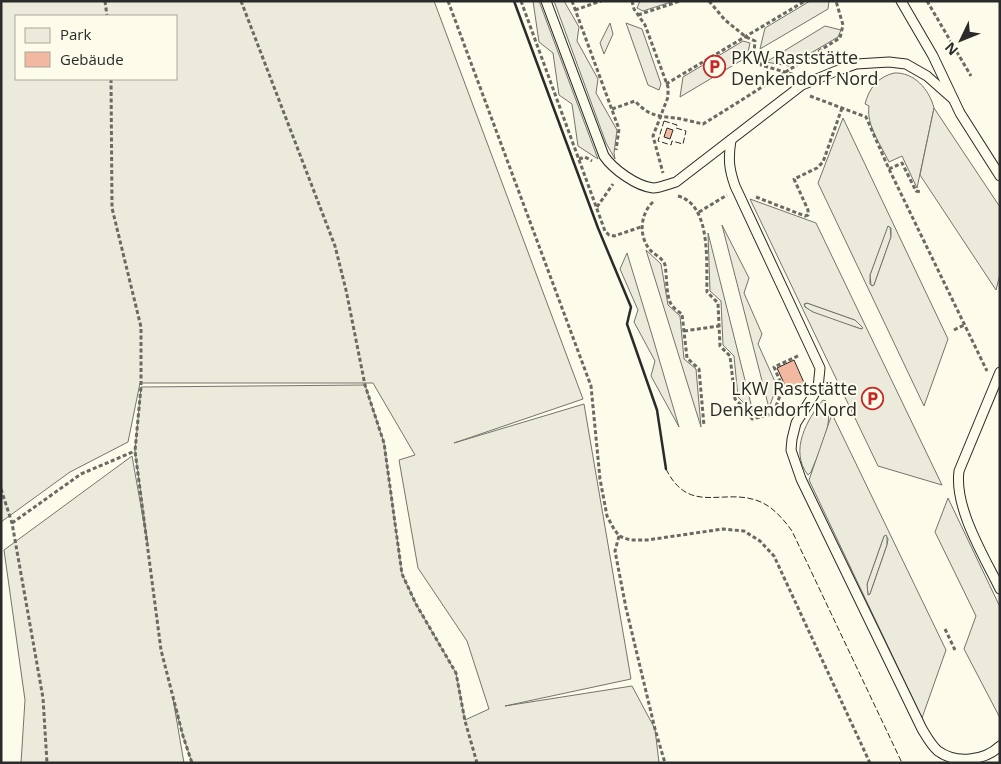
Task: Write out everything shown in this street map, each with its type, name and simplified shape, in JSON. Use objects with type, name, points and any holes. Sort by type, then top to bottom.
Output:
[{"type":"lane","points":[[546,1],[604,156],[621,174],[653,188],[676,182],[802,85],[836,70],[856,64],[889,62],[906,64],[927,76],[953,100]]},
{"type":"lane","points":[[901,1],[933,56],[968,128],[1000,176]]},
{"type":"lane","points":[[731,140],[728,157],[730,172],[820,368],[818,388],[796,423],[792,439],[791,450],[801,479],[930,742],[944,756],[965,760],[975,760],[1000,746]]},
{"type":"lane","points":[[1000,372],[961,466],[958,481],[962,508],[1000,589]]},
{"type":"path","points":[[105,1],[107,15]]},
{"type":"path","points":[[241,1],[335,246],[365,385],[384,443],[402,574],[416,604],[456,673],[465,721],[477,763]]},
{"type":"path","points":[[448,1],[591,386],[600,479],[607,516],[619,536],[630,540],[647,540],[723,529],[744,531],[760,540],[774,556],[870,763]]},
{"type":"path","points":[[521,1],[605,230],[611,236],[642,227]]},
{"type":"path","points":[[572,1],[619,129],[616,155]]},
{"type":"path","points":[[575,10],[601,1]]},
{"type":"path","points":[[632,1],[634,9],[645,25],[668,92],[668,97],[653,136],[669,195]]},
{"type":"path","points":[[638,15],[680,1]]},
{"type":"path","points":[[709,1],[723,18],[746,37],[756,41],[754,53],[761,66],[794,74],[811,97],[866,117],[994,386]]},
{"type":"path","points":[[666,84],[805,1]]},
{"type":"path","points":[[612,109],[635,101],[647,112],[660,117],[676,118],[703,124],[840,38],[844,25],[836,1]]},
{"type":"path","points":[[927,1],[971,76]]},
{"type":"path","points":[[111,80],[112,208],[141,327],[141,387],[136,451],[161,650],[183,736],[192,763]]},
{"type":"path","points":[[754,195],[761,200],[804,216],[808,215],[808,210],[794,179],[817,168],[823,162],[842,108]]},
{"type":"path","points":[[890,169],[902,163],[916,191],[921,192]]},
{"type":"path","points":[[597,208],[621,174]]},
{"type":"path","points":[[699,212],[737,189]]},
{"type":"path","points":[[704,426],[699,369],[687,358],[682,314],[671,304],[664,263],[647,246],[642,227],[643,218],[648,207],[657,199],[669,195],[680,196],[686,199],[699,212],[704,228],[707,292],[718,303],[720,346],[730,356],[735,399],[750,414],[752,419],[773,414],[783,388],[774,367],[812,350]]},
{"type":"path","points":[[954,330],[964,325]]},
{"type":"path","points":[[684,331],[719,326]]},
{"type":"path","points":[[12,523],[81,474],[136,451]]},
{"type":"path","points":[[1,489],[12,523],[43,698],[47,763]]},
{"type":"path","points":[[619,536],[615,551],[626,608],[665,763]]},
{"type":"path","points":[[945,628],[955,650]]},
{"type":"green space","points":[[1,1],[434,1],[583,399],[454,443],[584,404],[631,679],[505,706],[632,686],[655,729],[659,763],[192,763],[173,699],[184,763],[21,763],[25,700],[4,550],[132,456],[148,546],[135,451],[141,387],[365,385],[384,443],[402,574],[416,604],[456,673],[465,720],[489,709],[467,641],[418,568],[399,460],[415,455],[373,383],[140,383],[128,442],[70,472],[1,522]]},
{"type":"green space","points":[[894,73],[908,75],[920,83],[932,101],[934,108],[917,188],[902,156],[889,162],[872,128],[869,106],[865,104],[875,84],[883,77]]},
{"type":"green space","points":[[890,226],[891,237],[874,285],[872,286],[870,275],[887,227]]},
{"type":"green space","points":[[807,303],[855,320],[863,328],[861,329],[814,313],[804,305]]},
{"type":"green space","points":[[823,400],[826,401],[828,410],[827,428],[818,455],[808,475],[800,456],[802,436],[811,416]]},
{"type":"green space","points":[[886,534],[887,545],[870,594],[868,595],[867,584]]},
{"type":"shaded area","points":[[533,1],[539,1],[598,159],[578,146],[572,104],[559,95],[553,53],[539,42]]},
{"type":"shaded area","points":[[554,1],[564,1],[579,27],[577,41],[598,79],[596,93],[617,130],[615,159],[606,143]]},
{"type":"shaded area","points":[[640,1],[674,1],[643,11],[637,8]]},
{"type":"shaded area","name":"PKW Raststätte Denkendorf Nord","points":[[810,1],[829,1],[828,9],[760,49],[765,28]]},
{"type":"shaded area","points":[[610,23],[613,34],[604,54],[600,43]]},
{"type":"shaded area","points":[[626,23],[642,29],[661,84],[659,90],[648,85]]},
{"type":"shaded area","name":"PKW Raststätte Denkendorf Nord","points":[[825,26],[841,30],[838,37],[789,66],[766,62]]},
{"type":"shaded area","name":"PKW Raststätte Denkendorf Nord","points":[[743,41],[750,43],[747,57],[680,97],[683,77]]},
{"type":"shaded area","points":[[934,108],[1000,207],[1000,274],[996,290],[920,175]]},
{"type":"shaded area","name":"LKW Raststätte Denkendorf Nord","points":[[843,118],[948,339],[924,406],[818,183]],"holes":[[[888,226],[891,228],[891,237],[874,285],[872,286],[870,284],[870,275]]]},
{"type":"shaded area","name":"LKW Raststätte Denkendorf Nord","points":[[750,199],[816,223],[942,485],[878,466]],"holes":[[[807,303],[855,320],[863,328],[861,329],[813,312],[805,307],[804,304]]]},
{"type":"shaded area","name":"LKW Raststätte Denkendorf Nord","points":[[722,225],[749,278],[744,293],[762,334],[758,344],[777,386],[769,408]]},
{"type":"shaded area","name":"LKW Raststätte Denkendorf Nord","points":[[708,233],[753,412],[738,397],[734,356],[723,345],[721,301],[710,291]]},
{"type":"shaded area","name":"LKW Raststätte Denkendorf Nord","points":[[646,250],[661,264],[668,305],[680,316],[684,359],[696,369],[701,427]]},
{"type":"shaded area","name":"LKW Raststätte Denkendorf Nord","points":[[627,253],[679,427],[651,376],[655,361],[634,322],[638,310],[620,269]]},
{"type":"shaded area","name":"LKW Raststätte Denkendorf Nord","points":[[832,414],[946,650],[922,718],[809,480]],"holes":[[[886,535],[888,539],[870,594],[868,595],[867,584],[884,536]]]},
{"type":"shaded area","points":[[948,498],[1000,607],[1000,718],[964,649],[976,616],[935,532]]},
{"type":"building","points":[[667,128],[673,130],[670,139],[664,137]]},
{"type":"building","points":[[794,360],[805,385],[788,392],[777,368]]},
{"type":"fence","points":[[664,121],[677,125],[676,128],[686,131],[683,144],[672,141],[671,145],[658,141],[664,121]]},
{"type":"fence","points":[[666,469],[675,484],[686,492],[709,498],[734,497],[761,502],[786,523],[792,531],[902,763]]},
{"type":"wall","points":[[514,1],[598,228],[631,307],[627,324],[657,410],[666,469]]},
{"type":"place","name":"PKW Raststätte Denkendorf Nord","points":[[715,67]]},
{"type":"place","name":"LKW Raststätte Denkendorf Nord","points":[[873,398]]}]
